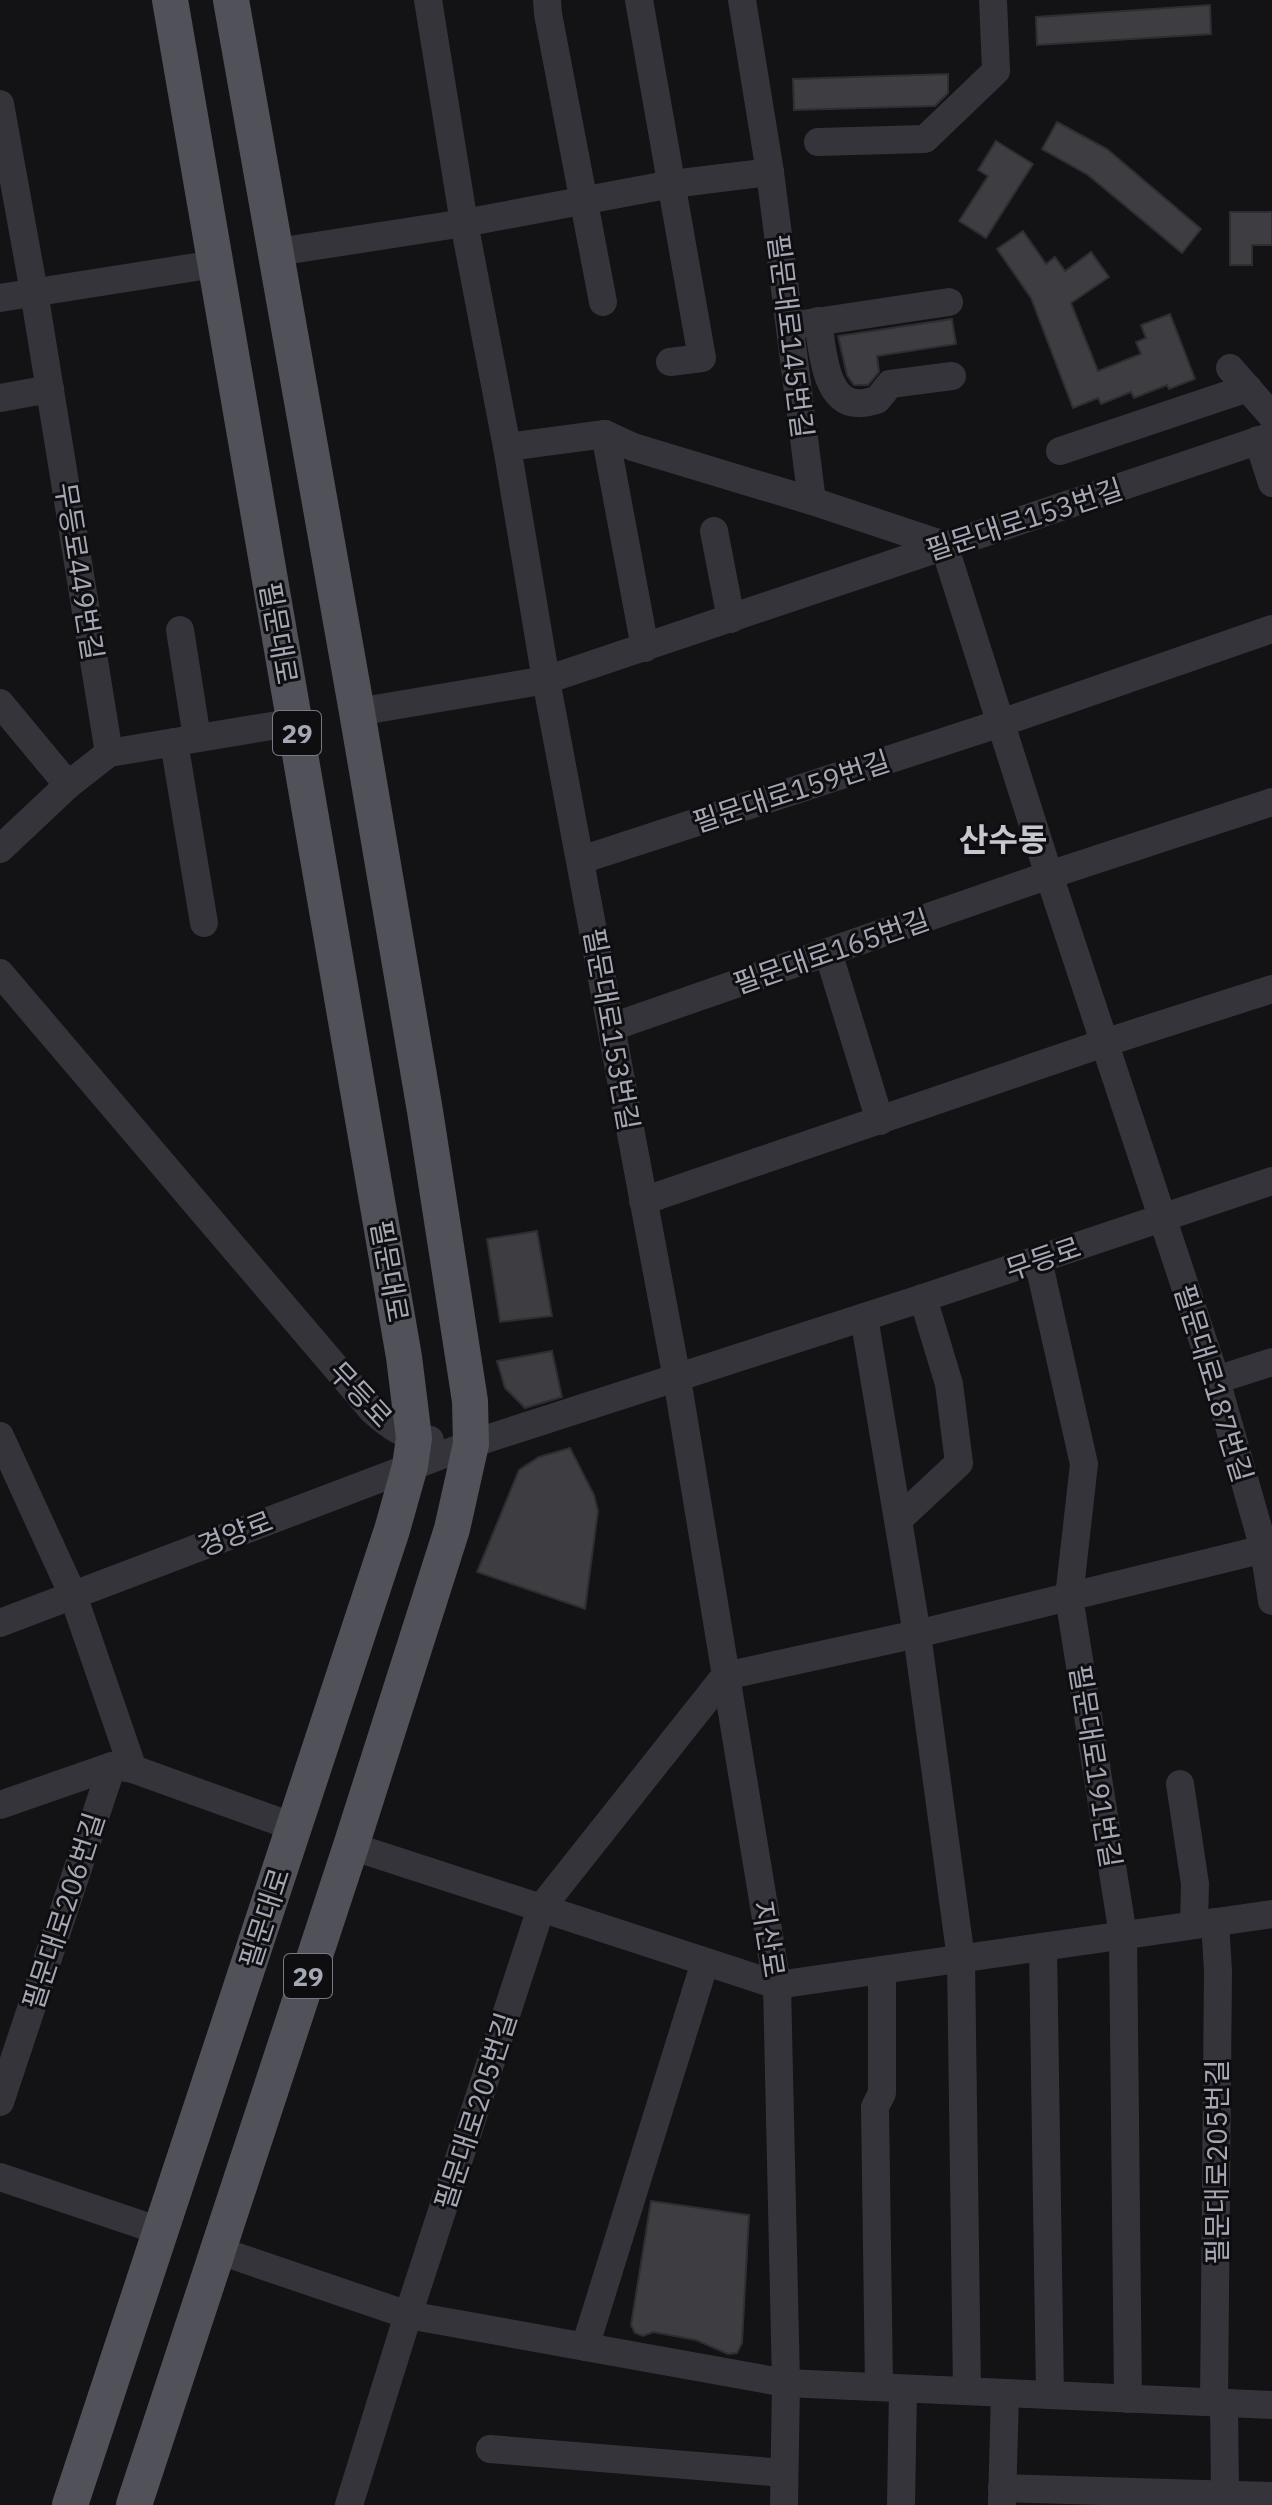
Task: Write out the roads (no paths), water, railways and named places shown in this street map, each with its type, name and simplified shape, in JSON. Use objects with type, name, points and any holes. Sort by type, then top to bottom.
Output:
[{"type":"main road","name":"필문대로","points":[[70,2505],[392,1530],[412,1452],[404,1357],[170,0]]},
{"type":"main road","name":"필문대로","points":[[134,2505],[452,1529],[471,1444],[470,1401],[464,1359],[357,712],[231,0]]},
{"type":"street","points":[[428,0],[464,223],[507,447],[605,434],[633,447],[944,545],[1049,875],[1163,1217]]},
{"type":"street","points":[[547,0],[603,302]]},
{"type":"street","points":[[639,0],[702,358],[670,362]]},
{"type":"street","name":"필문대로145번길","points":[[742,0],[770,172],[812,501]]},
{"type":"street","points":[[818,142],[925,139],[996,71],[993,0]]},
{"type":"street","name":"무등로449번길","points":[[0,104],[109,753]]},
{"type":"street","points":[[277,252],[464,223],[584,198],[770,172]]},
{"type":"street","points":[[0,298],[215,264]]},
{"type":"street","points":[[790,326],[949,302]]},
{"type":"street","points":[[818,321],[829,382],[847,400],[856,404],[877,400],[890,384],[952,376]]},
{"type":"street","points":[[1060,451],[1239,378],[1267,431],[1272,483]]},
{"type":"street","points":[[0,398],[50,389]]},
{"type":"street","name":"필문대로153번길","points":[[357,712],[546,680],[731,619],[1267,431]]},
{"type":"street","points":[[605,434],[645,648]]},
{"type":"street","name":"필문대로153번길","points":[[507,447],[546,680],[677,1379]]},
{"type":"street","points":[[714,531],[731,619]]},
{"type":"street","name":"필문대로159번길","points":[[581,860],[1001,723],[1272,629]]},
{"type":"street","points":[[180,630],[186,740],[204,923]]},
{"type":"street","points":[[0,703],[68,785]]},
{"type":"street","points":[[0,849],[68,785],[109,753],[295,722]]},
{"type":"street","name":"필문대로165번길","points":[[612,1027],[1049,875],[1272,802]]},
{"type":"street","points":[[828,952],[880,1121]]},
{"type":"street","name":"무등로","points":[[0,973],[372,1410],[412,1452]]},
{"type":"street","points":[[643,1201],[1104,1043],[1272,989]]},
{"type":"street","name":"무등로","points":[[471,1444],[677,1379],[1272,1181]]},
{"type":"street","name":"필문대로187번길","points":[[1163,1217],[1268,1548]]},
{"type":"street","points":[[1038,1260],[1084,1464],[1069,1597]]},
{"type":"street","points":[[899,1519],[959,1463],[949,1384],[923,1298]]},
{"type":"street","points":[[864,1317],[917,1634],[961,1959],[967,2391]]},
{"type":"street","points":[[1216,1380],[1272,1362]]},
{"type":"street","name":"지산로","points":[[677,1379],[777,1985],[786,2383],[784,2505]]},
{"type":"street","points":[[0,1436],[73,1595],[122,1768]]},
{"type":"street","name":"경양로","points":[[0,1623],[412,1452],[471,1444]]},
{"type":"street","points":[[541,1908],[725,1676],[917,1634],[1268,1548],[1272,1601]]},
{"type":"street","name":"필문대로191번길","points":[[1069,1597],[1123,1935]]},
{"type":"street","points":[[0,1805],[122,1768],[294,1827]]},
{"type":"street","name":"필문대로206번길","points":[[0,2102],[122,1768]]},
{"type":"street","name":"필문대로205번길","points":[[1180,1784],[1195,1884],[1218,1971],[1219,2403],[1225,2494]]},
{"type":"street","points":[[351,1846],[777,1985],[1272,1914]]},
{"type":"street","name":"필문대로205번길","points":[[349,2505],[541,1908]]},
{"type":"street","points":[[1123,1935],[1128,2399]]},
{"type":"street","points":[[1043,1947],[1050,2395]]},
{"type":"street","points":[[585,2347],[705,1962]]},
{"type":"street","points":[[882,1970],[882,2093],[875,2107],[901,2505]]},
{"type":"street","points":[[0,2177],[160,2231]]},
{"type":"street","points":[[217,2250],[408,2315],[786,2383],[1272,2405]]},
{"type":"street","points":[[1005,2393],[1002,2496],[1272,2496]]},
{"type":"street","points":[[490,2449],[784,2473]]},
{"type":"district","name":"산수동","points":[[1003,839]]}]
